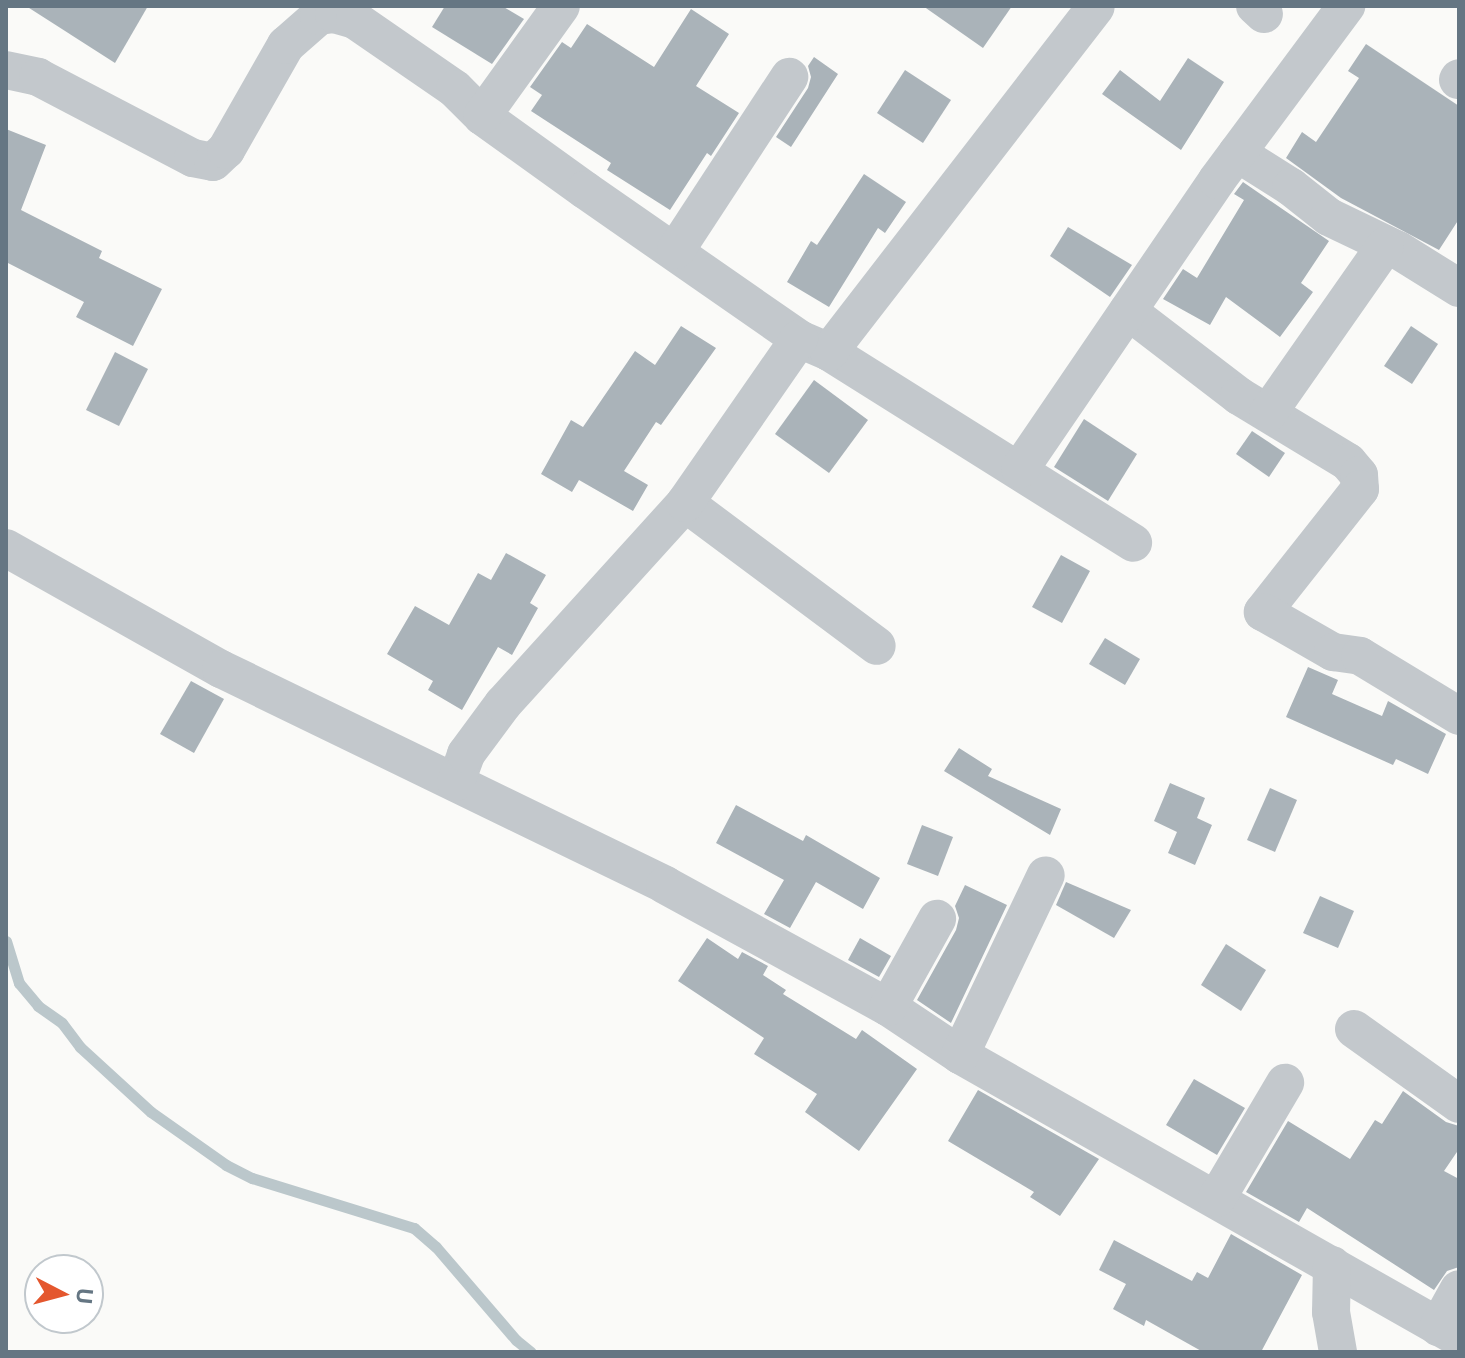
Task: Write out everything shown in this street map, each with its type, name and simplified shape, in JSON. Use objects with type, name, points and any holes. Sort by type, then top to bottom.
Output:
[{"type":"street","points":[[482,116],[561,6]]},
{"type":"street","points":[[1020,469],[1237,153],[1346,6]]},
{"type":"street","points":[[456,782],[466,754],[503,704],[685,503],[1096,7]]},
{"type":"street","points":[[6,70],[38,77],[193,158],[213,162],[226,150],[286,45],[310,22],[334,14],[375,31],[455,89],[482,116],[814,346],[1020,469],[1065,502],[1133,543]]},
{"type":"street","points":[[676,250],[789,77]]},
{"type":"street","points":[[1237,153],[1291,187],[1329,217],[1459,288]]},
{"type":"street","points":[[1268,413],[1385,246]]},
{"type":"street","points":[[1128,311],[1239,396],[1348,462],[1359,475],[1360,489],[1263,612],[1333,652],[1360,656],[1459,716]]},
{"type":"street","points":[[685,503],[877,646]]},
{"type":"street","points":[[6,548],[221,669],[665,885],[888,1007],[960,1055],[1449,1332],[1459,1289]]},
{"type":"street","points":[[960,1055],[1046,875]]},
{"type":"street","points":[[888,1007],[937,919]]},
{"type":"street","points":[[1354,1029],[1459,1104]]},
{"type":"street","points":[[1217,1198],[1285,1083]]},
{"type":"street","points":[[1332,1265],[1331,1312],[1338,1352]]},
{"type":"building","points":[[26,6],[148,6],[115,63]]},
{"type":"building","points":[[445,6],[502,6],[524,19],[492,64],[432,27]]},
{"type":"building","points":[[923,6],[1012,6],[983,48]]},
{"type":"building","points":[[691,9],[729,34],[696,86],[739,113],[711,156],[707,153],[670,210],[607,170],[611,163],[531,111],[542,95],[530,87],[562,42],[571,48],[587,24],[654,67]]},
{"type":"building","points":[[1366,44],[1459,106],[1459,219],[1439,250],[1341,198],[1286,158],[1302,132],[1316,142],[1359,78],[1348,71]]},
{"type":"building","points":[[814,57],[838,74],[791,147],[776,137],[808,88],[811,77],[808,66]]},
{"type":"building","points":[[1188,58],[1224,82],[1181,150],[1102,94],[1120,70],[1160,101]]},
{"type":"building","points":[[905,70],[951,100],[923,143],[877,113]]},
{"type":"building","points":[[6,129],[46,145],[21,210],[102,251],[99,258],[162,289],[133,346],[76,317],[84,302],[6,262]]},
{"type":"building","points":[[864,174],[906,202],[885,233],[878,228],[829,307],[787,282],[811,241],[817,245]]},
{"type":"building","points":[[1243,182],[1329,241],[1301,283],[1313,292],[1280,337],[1226,297],[1210,325],[1163,299],[1183,269],[1197,278],[1244,200],[1234,194]]},
{"type":"building","points":[[1068,227],[1132,265],[1110,297],[1050,256]]},
{"type":"building","points":[[681,326],[716,348],[661,425],[656,422],[624,471],[648,485],[633,511],[579,480],[572,492],[541,474],[571,420],[583,427],[635,351],[655,365]]},
{"type":"building","points":[[1411,326],[1438,344],[1412,384],[1384,366]]},
{"type":"building","points":[[115,352],[148,369],[119,426],[86,410]]},
{"type":"building","points":[[814,380],[868,420],[829,473],[775,434]]},
{"type":"building","points":[[1084,419],[1137,454],[1108,501],[1054,467]]},
{"type":"building","points":[[1252,431],[1285,453],[1269,477],[1236,454]]},
{"type":"building","points":[[506,553],[546,575],[530,603],[538,608],[512,655],[498,647],[462,710],[428,690],[433,681],[387,654],[415,606],[449,625],[478,573],[491,580]]},
{"type":"building","points":[[1061,555],[1090,571],[1062,623],[1032,607]]},
{"type":"building","points":[[1105,638],[1140,659],[1125,685],[1089,664]]},
{"type":"building","points":[[1308,667],[1338,680],[1332,694],[1382,716],[1388,701],[1446,734],[1428,774],[1396,759],[1393,765],[1286,717]]},
{"type":"building","points":[[191,681],[224,699],[194,753],[160,734]]},
{"type":"building","points":[[959,748],[992,769],[988,776],[1061,809],[1050,835],[944,771]]},
{"type":"building","points":[[1170,783],[1205,798],[1197,818],[1212,825],[1195,865],[1168,853],[1177,832],[1154,821]]},
{"type":"building","points":[[1270,788],[1297,800],[1275,852],[1247,840]]},
{"type":"building","points":[[736,805],[803,841],[806,835],[880,878],[863,909],[816,882],[790,928],[764,914],[784,880],[716,843]]},
{"type":"building","points":[[922,825],[953,837],[938,876],[907,864]]},
{"type":"building","points":[[1066,882],[1131,910],[1114,938],[1056,905]]},
{"type":"building","points":[[965,885],[1007,905],[951,1023],[917,1000],[956,930],[959,918],[955,906]]},
{"type":"building","points":[[1320,896],[1354,911],[1338,948],[1303,933]]},
{"type":"building","points":[[707,938],[738,959],[742,952],[768,966],[763,975],[786,990],[783,994],[856,1039],[862,1030],[917,1069],[859,1151],[805,1112],[817,1094],[754,1054],[764,1038],[678,981]]},
{"type":"building","points":[[860,938],[891,956],[879,977],[848,960]]},
{"type":"building","points":[[1226,944],[1266,970],[1241,1011],[1201,985]]},
{"type":"building","points":[[1194,1079],[1245,1108],[1217,1155],[1166,1125]]},
{"type":"building","points":[[978,1090],[1099,1159],[1060,1216],[1030,1197],[1034,1192],[948,1141]]},
{"type":"building","points":[[1403,1091],[1446,1122],[1459,1126],[1459,1149],[1444,1171],[1459,1179],[1459,1267],[1447,1271],[1434,1290],[1307,1208],[1299,1222],[1246,1192],[1288,1121],[1350,1159],[1375,1120],[1382,1124]]},
{"type":"building","points":[[1231,1234],[1302,1275],[1261,1352],[1203,1352],[1146,1320],[1144,1326],[1113,1309],[1126,1284],[1099,1270],[1114,1240],[1192,1281],[1197,1272],[1208,1278]]},
{"type":"waterway","points":[[6,941],[19,983],[38,1006],[62,1023],[80,1047],[151,1112],[226,1165],[252,1178],[414,1228],[436,1247],[516,1340],[531,1352]]}]
